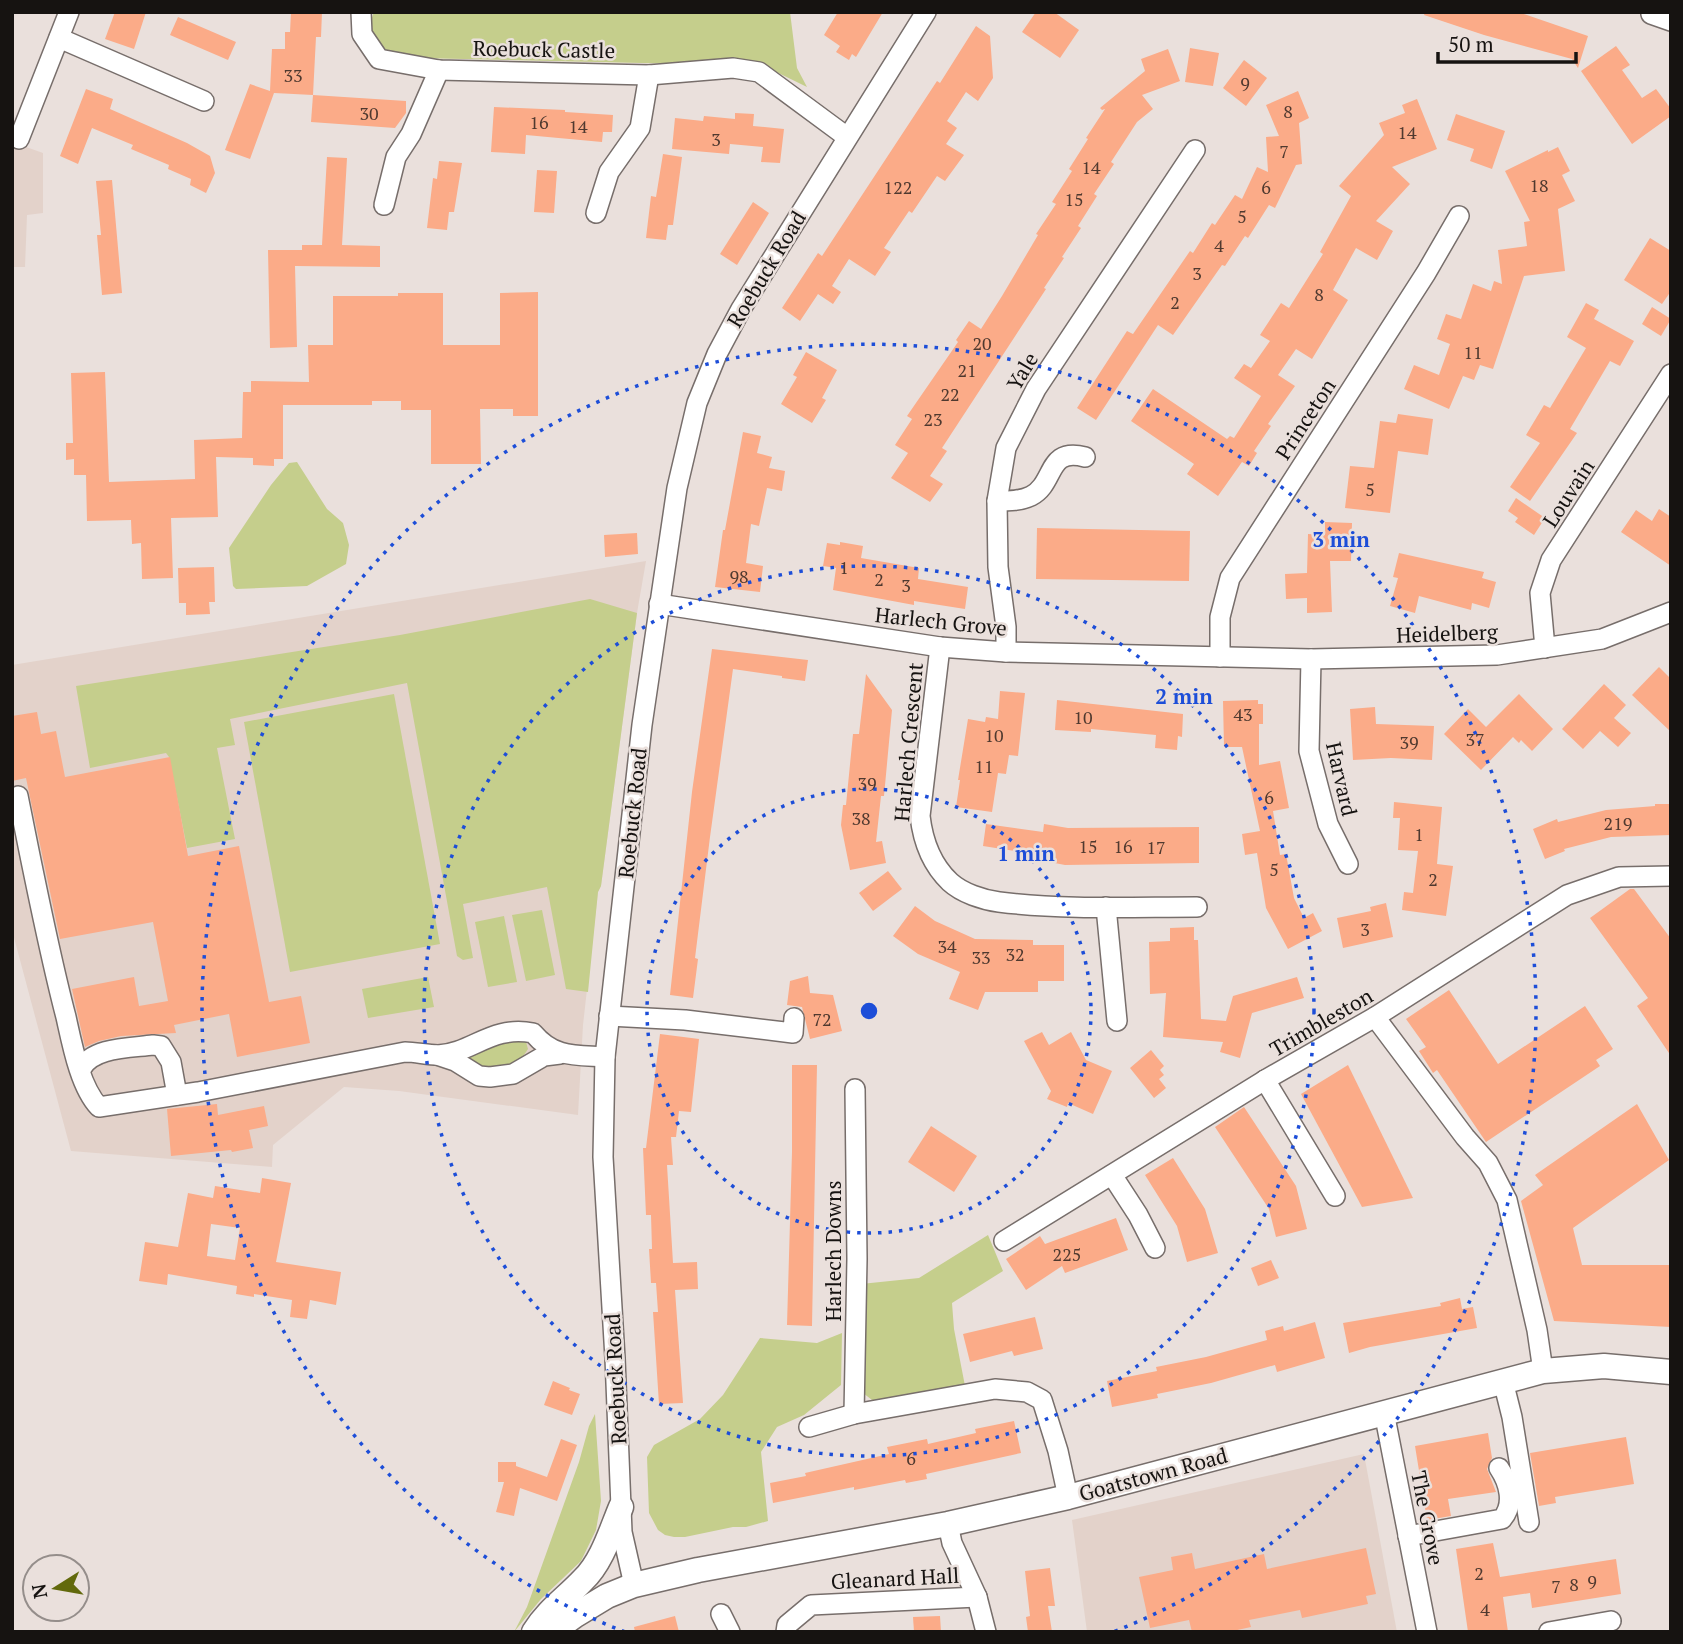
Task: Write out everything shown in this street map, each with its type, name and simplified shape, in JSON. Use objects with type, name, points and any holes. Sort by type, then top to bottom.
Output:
[{"type":"main road","name":"Goatstown Road","points":[[634,1586],[698,1570],[948,1524],[1068,1497],[1543,1371],[1604,1366],[1671,1372]]},
{"type":"main road","points":[[534,1632],[553,1607],[585,1579],[608,1539],[621,1507]]},
{"type":"main road","points":[[552,1632],[607,1596],[634,1586]]},
{"type":"street","points":[[19,139],[69,12]]},
{"type":"street","name":"Roebuck Castle","points":[[361,12],[362,34],[379,59],[439,70],[649,75],[733,68],[759,72],[847,137]]},
{"type":"street","name":"Roebuck Road","points":[[634,1586],[627,1560],[621,1507],[603,1157],[605,1056],[642,725],[677,488],[697,403],[717,354],[741,309],[926,12]]},
{"type":"street","points":[[1651,14],[1671,21]]},
{"type":"street","points":[[60,38],[204,101]]},
{"type":"street","points":[[384,205],[396,157],[411,134],[439,70]]},
{"type":"street","points":[[596,213],[609,172],[640,128],[649,75]]},
{"type":"street","name":"Yale","points":[[1006,652],[1006,627],[998,567],[997,502],[1006,448],[1036,388],[1195,150]]},
{"type":"street","name":"Princeton","points":[[1220,657],[1220,617],[1230,578],[1459,216]]},
{"type":"street","name":"Louvain","points":[[1545,648],[1539,593],[1551,560],[1671,374]]},
{"type":"street","points":[[997,502],[1020,500],[1034,495],[1058,459],[1072,453],[1086,457]]},
{"type":"street","name":"Harlech Grove","points":[[659,604],[940,647],[1006,652],[1220,657]]},
{"type":"street","name":"Heidelberg","points":[[1220,657],[1311,659],[1497,655],[1602,639],[1671,612]]},
{"type":"street","name":"Harlech Crescent","points":[[940,647],[919,816],[923,839],[932,861],[951,884],[970,894],[997,902],[1105,907],[1197,907]]},
{"type":"street","name":"Harvard","points":[[1311,659],[1309,751],[1328,824],[1348,863]]},
{"type":"street","points":[[18,796],[48,948],[80,1069],[90,1098],[99,1107],[405,1052],[437,1055],[455,1061],[479,1076],[490,1077],[513,1074],[544,1056],[605,1056]]},
{"type":"street","name":"Trimbleston","points":[[1004,1241],[1265,1080],[1376,1017],[1567,895],[1619,877],[1671,876]]},
{"type":"street","points":[[1105,907],[1117,1021]]},
{"type":"street","points":[[609,1016],[685,1020],[793,1033],[794,1018]]},
{"type":"street","points":[[1376,1017],[1465,1137],[1488,1163],[1507,1200],[1537,1330],[1543,1371]]},
{"type":"street","points":[[437,1055],[471,1045],[488,1036],[521,1030],[533,1032],[547,1048],[560,1054]]},
{"type":"street","points":[[80,1069],[85,1060],[95,1054],[161,1046],[171,1062],[177,1095]]},
{"type":"street","points":[[1265,1080],[1335,1196]]},
{"type":"street","name":"Harlech Downs","points":[[854,1414],[857,1259],[855,1089]]},
{"type":"street","points":[[1112,1175],[1138,1215],[1155,1248]]},
{"type":"street","points":[[1503,1381],[1512,1416],[1529,1522]]},
{"type":"street","points":[[809,1427],[854,1414],[995,1389],[1027,1392],[1042,1400],[1058,1451],[1068,1497]]},
{"type":"street","name":"The Grove","points":[[1384,1412],[1427,1632]]},
{"type":"street","points":[[1408,1536],[1502,1519],[1508,1512],[1510,1499],[1507,1481],[1499,1468]]},
{"type":"street","points":[[948,1524],[952,1543],[977,1597],[986,1632]]},
{"type":"street","name":"Gleanard Hall","points":[[786,1632],[787,1625],[811,1605],[977,1597]]},
{"type":"street","points":[[1549,1632],[1611,1621]]},
{"type":"shaded area","points":[[12,142],[43,153],[43,213],[27,215],[25,267],[12,267]]},
{"type":"shaded area","points":[[646,561],[601,886],[598,892],[583,1025],[578,1115],[399,1091],[344,1087],[273,1145],[272,1167],[71,1151],[12,930],[12,665]]},
{"type":"shaded area","points":[[1364,1454],[1397,1632],[1087,1632],[1072,1520]]},
{"type":"green space","points":[[374,12],[790,12],[797,68],[807,87],[754,61],[729,59],[686,64],[417,58],[380,50],[368,28]]},
{"type":"green space","points":[[297,462],[327,509],[343,523],[349,545],[346,564],[307,586],[236,589],[233,586],[229,548],[271,485],[289,463]]},
{"type":"green space","points":[[590,599],[637,613],[601,886],[598,892],[588,992],[566,989],[547,887],[463,904],[473,958],[463,960],[457,956],[407,683],[230,719],[235,745],[217,748],[235,839],[187,848],[166,753],[90,768],[76,686],[400,635]]},
{"type":"green space","points":[[394,694],[440,944],[290,972],[244,722]]},
{"type":"green space","points":[[542,910],[555,975],[526,981],[512,915]]},
{"type":"green space","points":[[504,916],[517,982],[488,987],[475,922]]},
{"type":"green space","points":[[428,977],[434,1007],[368,1018],[362,989]]},
{"type":"green space","points":[[516,1036],[526,1042],[528,1049],[518,1062],[507,1069],[478,1071],[470,1059],[471,1052]]},
{"type":"green space","points":[[988,1235],[1003,1271],[952,1303],[965,1386],[876,1403],[863,1393],[861,1284],[919,1278]]},
{"type":"green space","points":[[842,1333],[841,1385],[804,1415],[777,1427],[761,1452],[768,1521],[685,1537],[665,1535],[658,1530],[649,1513],[647,1457],[654,1445],[700,1419],[723,1395],[760,1338],[817,1343]]},
{"type":"green space","points":[[595,1414],[601,1501],[596,1530],[581,1561],[541,1599],[514,1632],[527,1607]]},
{"type":"building","points":[[115,12],[146,12],[134,49],[105,39]]},
{"type":"building","points":[[291,12],[322,12],[321,37],[316,37],[313,95],[274,93],[250,159],[225,150],[250,84],[270,91],[272,49],[285,49],[285,32],[290,32]]},
{"type":"building","points":[[838,12],[883,12],[856,57],[852,54],[849,60],[836,52],[840,46],[824,35]]},
{"type":"building","points":[[1036,12],[1054,12],[1079,30],[1060,58],[1022,32]]},
{"type":"building","points":[[1425,12],[1518,12],[1588,36],[1578,68],[1572,59],[1484,35],[1424,15]]},
{"type":"building","points":[[178,17],[236,42],[228,60],[170,35]]},
{"type":"building","points":[[976,26],[990,36],[993,78],[978,101],[966,92],[947,121],[957,128],[946,144],[964,155],[945,181],[937,176],[912,213],[909,211],[884,248],[891,252],[875,276],[849,259],[832,286],[841,292],[833,304],[818,294],[800,321],[782,308],[818,253],[822,256]]},
{"type":"building","points":[[1616,46],[1630,65],[1622,70],[1642,98],[1656,89],[1671,109],[1671,116],[1632,144],[1581,71]]},
{"type":"building","points":[[1190,48],[1219,53],[1213,86],[1185,82]]},
{"type":"building","points":[[1168,49],[1180,81],[1142,95],[1153,109],[1137,122],[1111,162],[1114,164],[1094,194],[1097,196],[1078,226],[1081,228],[1044,288],[1046,289],[942,448],[947,451],[930,476],[943,484],[930,502],[891,478],[908,453],[895,445],[912,419],[907,416],[958,342],[956,340],[969,321],[981,329],[1002,296],[1056,204],[1052,202],[1072,171],[1069,169],[1105,109],[1100,108],[1145,71],[1141,59]]},
{"type":"building","points":[[1244,60],[1267,78],[1246,106],[1223,88]]},
{"type":"building","points":[[86,89],[113,99],[110,109],[210,156],[215,173],[206,193],[190,185],[191,179],[168,169],[169,165],[131,149],[133,145],[92,128],[78,164],[60,156]]},
{"type":"building","points":[[1298,91],[1309,118],[1299,123],[1302,164],[1296,165],[1275,208],[1269,205],[1248,238],[1245,236],[1225,266],[1222,265],[1173,335],[1158,325],[1096,420],[1077,408],[1127,331],[1133,334],[1212,223],[1215,225],[1235,195],[1242,199],[1257,167],[1268,172],[1266,137],[1279,136],[1266,105]]},
{"type":"building","points":[[313,95],[406,101],[406,113],[395,128],[311,122]]},
{"type":"building","points":[[1417,99],[1437,149],[1392,167],[1410,184],[1376,221],[1393,231],[1377,260],[1356,248],[1333,290],[1348,300],[1312,359],[1296,349],[1278,375],[1295,386],[1268,424],[1271,426],[1254,451],[1257,453],[1249,466],[1242,462],[1218,496],[1187,474],[1194,464],[1131,421],[1153,389],[1227,439],[1230,436],[1234,438],[1261,396],[1234,378],[1244,364],[1251,368],[1270,341],[1260,335],[1281,303],[1289,308],[1323,254],[1320,252],[1351,196],[1339,186],[1384,135],[1379,123],[1405,113],[1402,105]]},
{"type":"building","points":[[494,107],[613,115],[612,132],[603,132],[602,142],[526,135],[525,154],[491,152]]},
{"type":"building","points":[[735,113],[754,114],[753,126],[784,129],[780,163],[761,162],[763,147],[730,144],[729,154],[672,149],[675,118],[703,121],[704,116],[735,119]]},
{"type":"building","points":[[1456,114],[1505,131],[1492,169],[1470,161],[1474,149],[1447,140]]},
{"type":"building","points":[[1558,147],[1570,171],[1562,175],[1575,201],[1558,209],[1565,271],[1524,276],[1493,369],[1480,365],[1474,380],[1463,376],[1449,409],[1404,389],[1414,365],[1439,375],[1450,344],[1437,339],[1446,314],[1461,319],[1473,284],[1491,291],[1494,281],[1502,284],[1498,250],[1527,246],[1524,222],[1530,221],[1505,171]]},
{"type":"building","points":[[663,154],[682,157],[673,225],[668,225],[666,240],[646,238],[651,196],[656,197]]},
{"type":"building","points":[[327,157],[347,158],[342,245],[380,246],[380,267],[295,266],[297,347],[270,348],[268,250],[302,250],[302,245],[322,245]]},
{"type":"building","points":[[439,161],[462,163],[454,212],[449,212],[447,230],[427,228],[433,178],[437,179]]},
{"type":"building","points":[[537,170],[557,171],[554,213],[534,212]]},
{"type":"building","points":[[112,180],[122,293],[102,295],[97,235],[101,235],[96,181]]},
{"type":"building","points":[[753,202],[769,213],[737,265],[720,254]]},
{"type":"building","points":[[1650,238],[1671,251],[1671,291],[1662,304],[1624,280]]},
{"type":"building","points":[[538,292],[538,416],[513,416],[513,409],[480,409],[481,464],[431,464],[431,410],[401,410],[401,401],[372,401],[372,405],[283,405],[283,459],[274,459],[274,466],[253,465],[253,458],[216,457],[218,517],[171,518],[173,578],[142,579],[141,543],[132,544],[131,520],[87,521],[86,475],[74,475],[74,459],[66,460],[66,443],[73,443],[71,373],[105,372],[109,482],[195,479],[194,440],[242,438],[243,392],[251,392],[251,381],[309,382],[308,345],[333,345],[333,296],[443,293],[443,345],[500,345],[500,293]]},
{"type":"building","points":[[1586,303],[1599,310],[1594,319],[1634,341],[1620,366],[1610,361],[1570,429],[1577,433],[1530,501],[1510,487],[1540,443],[1526,435],[1544,405],[1550,408],[1586,348],[1567,337]]},
{"type":"building","points":[[1652,307],[1671,319],[1661,336],[1642,324]]},
{"type":"building","points":[[806,352],[837,370],[822,398],[826,400],[812,423],[781,404],[797,377],[793,375]]},
{"type":"building","points":[[1398,414],[1433,419],[1428,455],[1398,451],[1390,513],[1345,508],[1350,466],[1374,468],[1380,421],[1396,423]]},
{"type":"building","points":[[743,432],[761,436],[757,453],[772,457],[769,468],[785,471],[782,491],[767,488],[759,526],[751,524],[746,563],[763,566],[760,592],[715,587],[723,530]]},
{"type":"building","points":[[1516,498],[1545,518],[1534,535],[1515,522],[1518,518],[1508,511]]},
{"type":"building","points":[[1659,509],[1671,517],[1671,566],[1621,532],[1636,510],[1652,521]]},
{"type":"building","points":[[1325,522],[1352,523],[1351,561],[1330,561],[1332,612],[1307,613],[1307,598],[1286,599],[1285,574],[1307,573],[1308,534],[1325,535]]},
{"type":"building","points":[[1037,528],[1190,531],[1189,581],[1036,579]]},
{"type":"building","points":[[637,533],[638,554],[605,557],[604,535]]},
{"type":"building","points":[[840,542],[863,546],[861,558],[919,568],[918,579],[968,587],[965,609],[914,601],[914,605],[833,590],[836,568],[823,566],[827,543],[840,545]]},
{"type":"building","points":[[1399,553],[1484,572],[1482,578],[1496,582],[1489,608],[1472,603],[1471,610],[1419,596],[1415,613],[1390,606],[1398,578],[1393,577]]},
{"type":"building","points":[[214,567],[215,602],[209,602],[210,614],[186,615],[186,603],[179,603],[178,568]]},
{"type":"building","points":[[712,649],[808,660],[805,681],[733,669],[695,958],[698,959],[693,998],[670,995],[692,792]]},
{"type":"building","points":[[1659,667],[1671,679],[1671,732],[1632,695]]},
{"type":"building","points":[[866,674],[892,710],[884,796],[881,796],[876,842],[882,841],[886,863],[850,870],[841,825],[843,805],[846,805],[853,734],[859,734]]},
{"type":"building","points":[[1604,684],[1626,705],[1614,718],[1631,733],[1618,747],[1600,731],[1583,749],[1562,729]]},
{"type":"building","points":[[1000,691],[1025,693],[1018,756],[1009,755],[1006,774],[998,773],[992,812],[956,807],[968,719],[985,722],[986,717],[998,719]]},
{"type":"building","points":[[1519,694],[1553,729],[1532,751],[1521,740],[1519,743],[1513,737],[1481,770],[1444,734],[1468,709],[1486,727]]},
{"type":"building","points":[[1057,700],[1183,714],[1182,737],[1178,736],[1177,750],[1155,748],[1156,735],[1091,729],[1091,732],[1055,730]]},
{"type":"building","points":[[1258,700],[1258,704],[1263,704],[1263,724],[1259,724],[1259,765],[1280,761],[1289,808],[1273,811],[1280,855],[1286,854],[1294,898],[1304,918],[1313,913],[1322,931],[1288,949],[1266,908],[1257,853],[1245,855],[1242,834],[1260,831],[1242,747],[1224,747],[1223,701]]},
{"type":"building","points":[[1375,707],[1376,724],[1434,726],[1432,760],[1353,760],[1350,709]]},
{"type":"building","points":[[37,712],[41,734],[56,731],[65,777],[170,757],[188,856],[239,846],[269,1002],[301,996],[310,1043],[237,1057],[229,1014],[174,1025],[176,1033],[121,1036],[85,1047],[72,989],[134,977],[139,1006],[168,1001],[153,922],[60,939],[26,778],[12,781],[12,716]]},
{"type":"building","points":[[1394,802],[1442,807],[1437,864],[1453,866],[1446,916],[1402,910],[1404,892],[1413,893],[1418,851],[1398,850],[1400,818],[1393,818]]},
{"type":"building","points":[[1671,804],[1671,835],[1611,837],[1564,849],[1565,851],[1545,859],[1533,829],[1557,819],[1558,822],[1606,810]]},
{"type":"building","points":[[986,824],[1043,832],[1044,824],[1068,828],[1199,827],[1199,863],[1065,865],[1039,860],[1040,855],[983,846]]},
{"type":"building","points":[[888,871],[902,889],[873,911],[859,893]]},
{"type":"building","points":[[1630,889],[1634,889],[1671,939],[1671,1056],[1637,1006],[1648,998],[1590,918]]},
{"type":"building","points":[[1386,903],[1393,937],[1343,948],[1337,918],[1371,911],[1370,907]]},
{"type":"building","points":[[915,906],[935,921],[975,939],[1033,940],[1033,945],[1064,945],[1064,981],[1038,981],[1038,992],[985,992],[978,1010],[949,999],[960,972],[918,954],[893,936]]},
{"type":"building","points":[[1194,927],[1194,940],[1198,940],[1201,1019],[1226,1021],[1233,996],[1297,977],[1304,998],[1252,1013],[1240,1058],[1220,1052],[1223,1042],[1163,1037],[1166,993],[1150,994],[1149,942],[1170,941],[1170,928]]},
{"type":"building","points":[[808,976],[810,993],[833,995],[842,1031],[810,1039],[802,1007],[787,1005],[790,981]]},
{"type":"building","points":[[1449,990],[1498,1064],[1585,1006],[1613,1049],[1596,1060],[1600,1066],[1486,1142],[1437,1070],[1433,1073],[1419,1051],[1426,1047],[1406,1019]]},
{"type":"building","points":[[1042,1032],[1049,1045],[1071,1032],[1086,1060],[1112,1071],[1093,1114],[1068,1103],[1067,1107],[1047,1099],[1051,1091],[1024,1041]]},
{"type":"building","points":[[660,1034],[699,1039],[691,1112],[679,1111],[676,1137],[671,1137],[673,1165],[667,1165],[673,1263],[697,1262],[698,1289],[675,1290],[683,1403],[659,1404],[653,1312],[658,1312],[656,1283],[651,1283],[651,1215],[646,1215],[643,1148],[646,1148]]},
{"type":"building","points":[[1151,1050],[1164,1066],[1160,1070],[1164,1075],[1159,1079],[1166,1088],[1154,1098],[1130,1068]]},
{"type":"building","points":[[792,1065],[817,1065],[812,1326],[787,1325]]},
{"type":"building","points":[[1348,1065],[1413,1198],[1362,1207],[1301,1094]]},
{"type":"building","points":[[217,1104],[218,1115],[264,1106],[268,1126],[249,1130],[253,1148],[171,1156],[167,1109]]},
{"type":"building","points":[[1637,1104],[1669,1160],[1573,1228],[1582,1265],[1671,1265],[1671,1327],[1554,1321],[1521,1201],[1543,1185],[1535,1175]]},
{"type":"building","points":[[1244,1107],[1296,1186],[1307,1229],[1276,1237],[1269,1209],[1215,1127]]},
{"type":"building","points":[[931,1126],[977,1156],[954,1192],[908,1162]]},
{"type":"building","points":[[1173,1158],[1205,1209],[1218,1253],[1187,1262],[1177,1226],[1145,1175]]},
{"type":"building","points":[[262,1178],[291,1183],[276,1262],[341,1272],[336,1305],[310,1300],[307,1319],[290,1317],[292,1300],[236,1294],[237,1286],[168,1274],[167,1285],[139,1281],[145,1242],[178,1247],[188,1193],[213,1198],[215,1186],[260,1193]],"holes":[[[211,1224],[240,1228],[235,1260],[207,1256]]]},
{"type":"building","points":[[1116,1218],[1128,1250],[1065,1273],[1062,1266],[1026,1290],[1006,1259],[1040,1236],[1045,1244]]},
{"type":"building","points":[[1271,1260],[1279,1278],[1258,1286],[1251,1268]]},
{"type":"building","points":[[1460,1298],[1462,1309],[1473,1307],[1477,1328],[1349,1353],[1343,1323],[1441,1306],[1440,1303]]},
{"type":"building","points":[[1035,1317],[1043,1349],[1014,1356],[1012,1351],[970,1362],[963,1334]]},
{"type":"building","points":[[1315,1322],[1325,1358],[1277,1372],[1275,1365],[1211,1383],[1157,1394],[1158,1398],[1112,1407],[1107,1381],[1157,1371],[1156,1367],[1206,1357],[1267,1340],[1265,1331],[1283,1326],[1284,1331]]},
{"type":"building","points":[[553,1381],[580,1394],[572,1415],[544,1405]]},
{"type":"building","points":[[1014,1421],[1021,1453],[926,1474],[927,1479],[906,1483],[905,1480],[854,1490],[854,1487],[773,1503],[770,1483],[889,1454],[887,1447],[927,1439],[928,1444],[976,1433],[975,1429]]},
{"type":"building","points":[[1488,1433],[1492,1458],[1487,1469],[1496,1492],[1448,1499],[1451,1516],[1427,1520],[1415,1446]]},
{"type":"building","points":[[1626,1437],[1634,1484],[1555,1497],[1556,1503],[1539,1506],[1530,1453]]},
{"type":"building","points":[[561,1439],[577,1445],[557,1501],[520,1488],[514,1516],[496,1512],[504,1482],[498,1482],[498,1462],[516,1462],[516,1466],[547,1477]]},
{"type":"building","points":[[1493,1543],[1500,1577],[1616,1559],[1621,1594],[1532,1608],[1530,1593],[1503,1597],[1508,1632],[1468,1632],[1456,1549]]},
{"type":"building","points":[[1366,1548],[1376,1594],[1366,1596],[1368,1604],[1302,1618],[1300,1610],[1249,1620],[1251,1627],[1228,1632],[1192,1632],[1189,1620],[1150,1628],[1139,1577],[1173,1570],[1171,1557],[1192,1553],[1195,1569],[1264,1554],[1267,1569]]},
{"type":"building","points":[[1050,1568],[1055,1606],[1048,1606],[1052,1632],[1028,1632],[1026,1617],[1030,1616],[1025,1571]]},
{"type":"building","points":[[675,1616],[679,1632],[635,1632],[634,1627]]},
{"type":"building","points":[[940,1616],[941,1632],[914,1632],[913,1617]]}]
